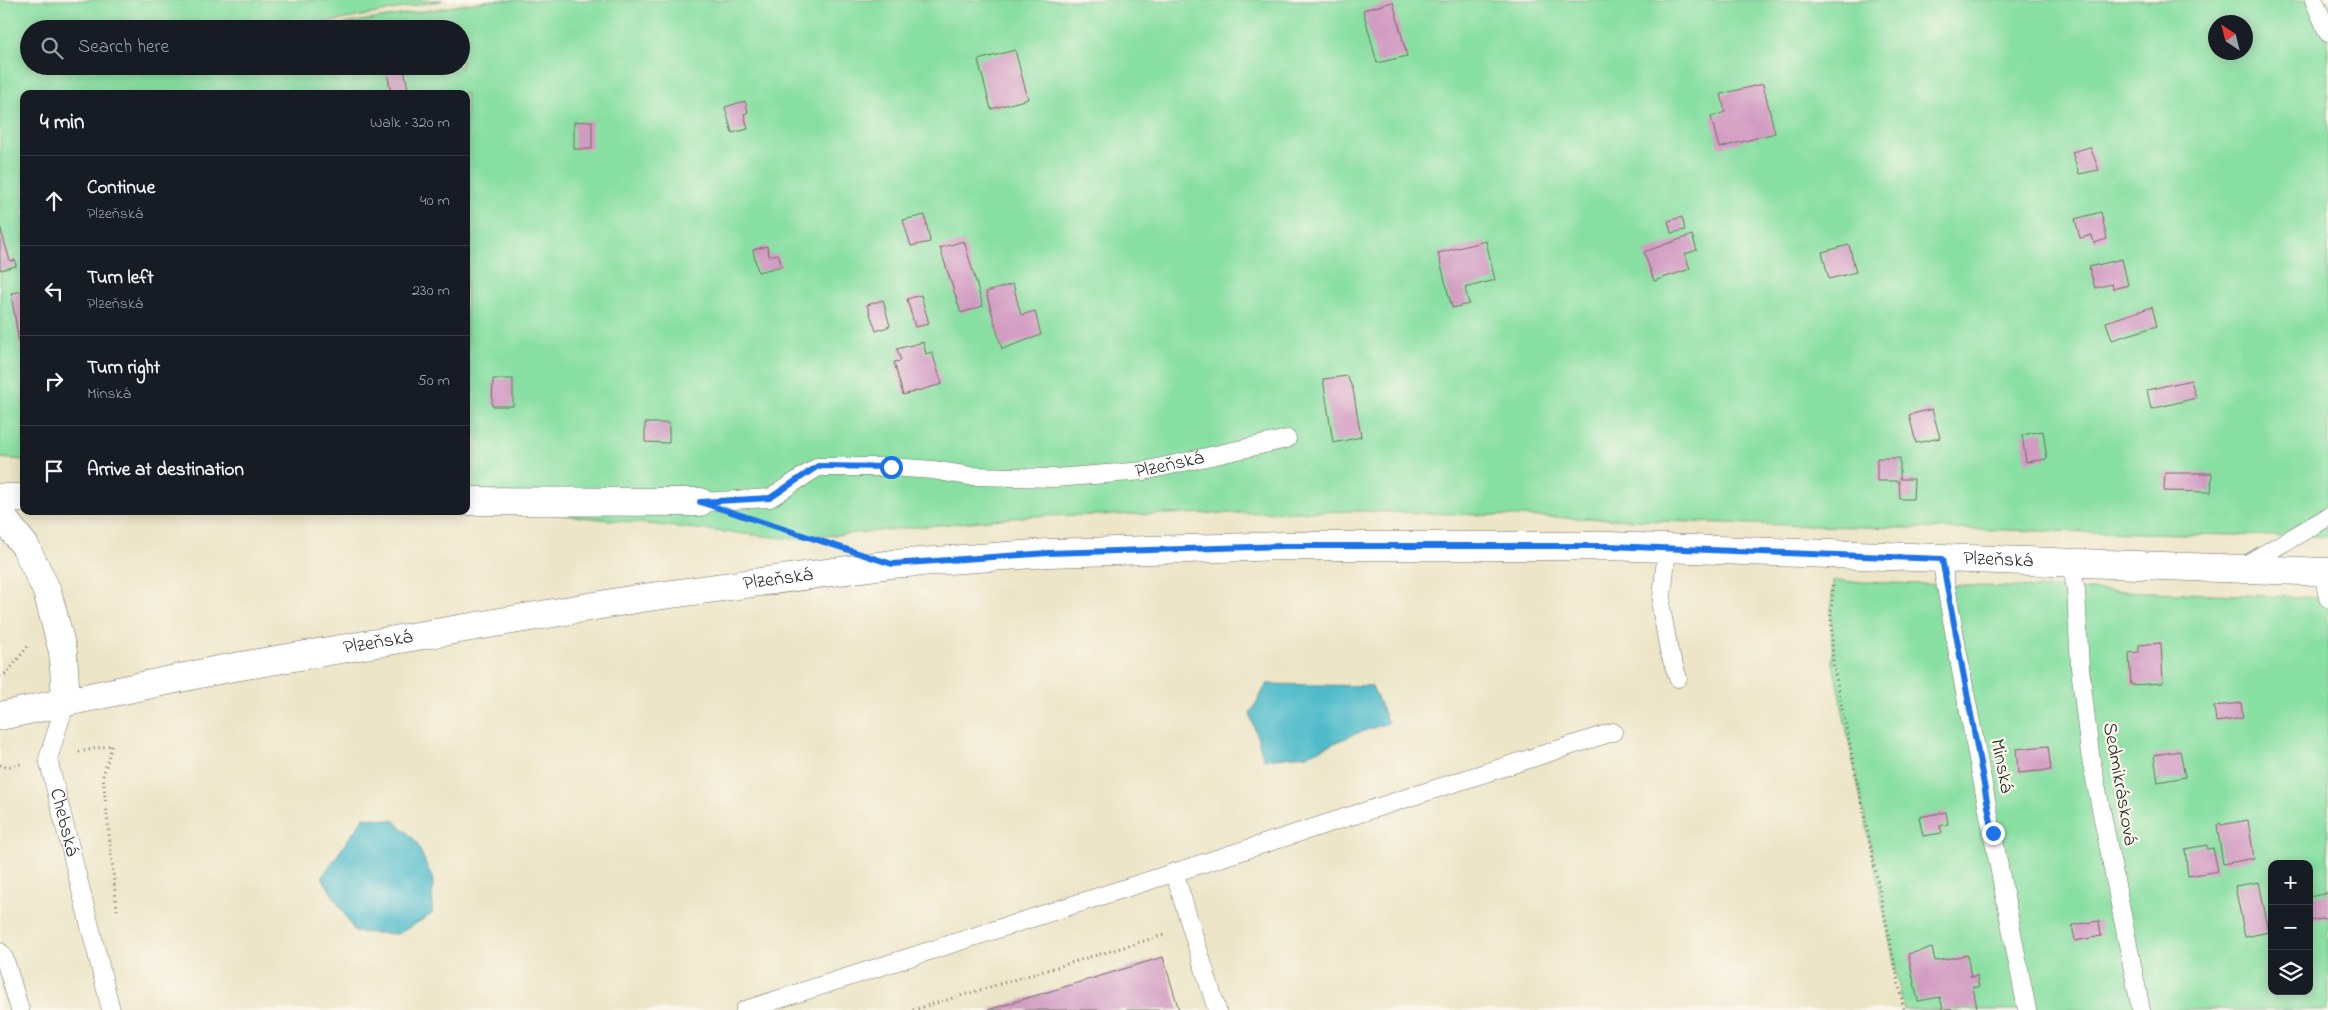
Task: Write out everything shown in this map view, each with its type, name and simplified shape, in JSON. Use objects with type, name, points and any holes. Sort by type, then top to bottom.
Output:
[{"type":"main road","points":[[0,498],[20,498]]},
{"type":"main road","name":"Plzeňská","points":[[470,501],[700,502]]},
{"type":"main road","points":[[0,514],[25,546],[46,591],[63,652],[66,701],[0,716]]},
{"type":"main road","name":"Plzeňská","points":[[66,701],[223,669],[642,598],[892,564],[1048,553],[1284,546],[1608,546],[2236,570],[2326,581]]},
{"type":"lane","points":[[2314,0],[2328,33]]},
{"type":"lane","name":"Plzeňská","points":[[700,502],[770,498],[818,466],[891,467],[932,470],[970,476],[1055,478],[1144,471],[1287,439]]},
{"type":"lane","points":[[2236,570],[2328,517]]},
{"type":"lane","points":[[1668,549],[1661,607],[1669,650],[1678,678]]},
{"type":"lane","name":"Minská","points":[[1942,559],[1964,687],[2027,1010]]},
{"type":"lane","name":"Sedmikrásková","points":[[2071,563],[2076,590],[2080,668],[2090,754],[2141,1010]]},
{"type":"lane","name":"Chebská","points":[[66,701],[48,759],[111,1010]]},
{"type":"lane","points":[[745,1010],[1613,732]]},
{"type":"lane","points":[[1174,872],[1217,1010]]},
{"type":"lane","points":[[0,952],[5,960],[20,1010]]},
{"type":"path","name":"Plzeňská","points":[[773,526],[819,540]]},
{"type":"path","points":[[1833,555],[1831,614],[1833,663],[1904,1010]]},
{"type":"path","points":[[913,1010],[1191,927]]},
{"type":"green space","points":[[0,0],[443,0],[341,20],[20,20],[20,75],[470,75],[470,20],[369,20],[492,0],[2328,0],[2328,537],[1815,526],[1363,511],[1032,516],[793,539],[470,505],[470,90],[20,90],[20,460],[0,458]]},
{"type":"green space","points":[[1833,581],[2328,598],[2328,1010],[1904,1010],[1833,663],[1831,614]]},
{"type":"water","points":[[1267,684],[1372,686],[1388,723],[1355,734],[1307,755],[1264,759],[1250,714]]},
{"type":"water","points":[[364,817],[395,821],[416,841],[433,880],[432,914],[398,934],[355,932],[322,877]]},
{"type":"building","points":[[1393,2],[1407,56],[1377,63],[1363,10]]},
{"type":"building","points":[[1015,50],[1028,99],[991,109],[978,60]]},
{"type":"building","points":[[388,75],[405,75],[408,90],[390,90]]},
{"type":"building","points":[[1763,84],[1775,133],[1719,148],[1711,117],[1725,112],[1721,94]]},
{"type":"building","points":[[745,101],[748,112],[744,114],[748,129],[732,133],[725,107]]},
{"type":"building","points":[[592,121],[592,149],[574,149],[574,122]]},
{"type":"building","points":[[2090,147],[2099,170],[2079,174],[2072,152]]},
{"type":"building","points":[[2101,212],[2107,239],[2094,243],[2092,235],[2080,238],[2075,219]]},
{"type":"building","points":[[925,215],[930,242],[911,246],[903,220]]},
{"type":"building","points":[[1682,217],[1685,230],[1671,233],[1668,221]]},
{"type":"building","points":[[0,226],[10,261],[15,260],[16,266],[0,270]]},
{"type":"building","points":[[1692,235],[1697,250],[1685,254],[1690,269],[1654,281],[1644,252]]},
{"type":"building","points":[[964,241],[983,306],[961,313],[940,248]]},
{"type":"building","points":[[1486,241],[1495,280],[1465,288],[1469,304],[1452,308],[1438,253]]},
{"type":"building","points":[[1849,245],[1856,272],[1829,279],[1822,252]]},
{"type":"building","points":[[767,246],[769,256],[778,254],[782,266],[758,272],[753,250]]},
{"type":"building","points":[[2122,259],[2128,285],[2113,289],[2112,284],[2095,288],[2089,267]]},
{"type":"building","points":[[1013,284],[1021,315],[1035,311],[1041,335],[1002,349],[986,292]]},
{"type":"building","points":[[20,292],[20,349],[11,293]]},
{"type":"building","points":[[921,295],[929,324],[915,327],[907,299]]},
{"type":"building","points":[[883,300],[890,326],[876,331],[867,305]]},
{"type":"building","points":[[2152,307],[2157,326],[2112,340],[2106,322]]},
{"type":"building","points":[[923,342],[926,354],[932,352],[942,384],[903,395],[894,362],[901,361],[897,349]]},
{"type":"building","points":[[1347,376],[1353,389],[1361,437],[1333,443],[1323,379]]},
{"type":"building","points":[[493,379],[513,379],[513,406],[492,406]]},
{"type":"building","points":[[2191,380],[2196,398],[2151,409],[2147,390]]},
{"type":"building","points":[[1932,409],[1940,438],[1916,443],[1909,415]]},
{"type":"building","points":[[645,423],[669,423],[669,443],[645,442]]},
{"type":"building","points":[[2043,431],[2047,459],[2026,462],[2022,435]]},
{"type":"building","points":[[1877,458],[1900,458],[1900,479],[1914,479],[1913,499],[1900,499],[1899,481],[1877,481]]},
{"type":"building","points":[[2165,473],[2212,473],[2211,492],[2164,491]]},
{"type":"building","points":[[2161,643],[2163,683],[2131,685],[2129,653],[2139,652],[2139,645]]},
{"type":"building","points":[[2241,703],[2243,718],[2216,722],[2214,706]]},
{"type":"building","points":[[2048,746],[2051,770],[2018,773],[2016,749]]},
{"type":"building","points":[[2180,751],[2185,777],[2158,782],[2154,755]]},
{"type":"building","points":[[1946,812],[1948,824],[1940,826],[1942,833],[1923,836],[1919,817]]},
{"type":"building","points":[[2248,820],[2254,858],[2223,864],[2217,825]]},
{"type":"building","points":[[2207,845],[2207,849],[2213,848],[2218,871],[2188,876],[2185,849]]},
{"type":"building","points":[[2259,882],[2268,932],[2245,937],[2235,886]]},
{"type":"building","points":[[2328,893],[2328,918],[2313,920],[2313,896]]},
{"type":"building","points":[[2099,921],[2101,936],[2075,941],[2072,925]]},
{"type":"building","points":[[1932,948],[1935,961],[1967,955],[1971,977],[1977,975],[1979,987],[1973,987],[1977,1008],[1943,1010],[1940,997],[1918,1001],[1908,954]]},
{"type":"building","points":[[1163,957],[1179,1010],[988,1010]]},
{"type":"route","points":[[891,467],[818,466],[770,498],[700,502],[892,564],[1048,553],[1284,546],[1608,546],[1942,559],[1964,687],[1993,833]]}]
